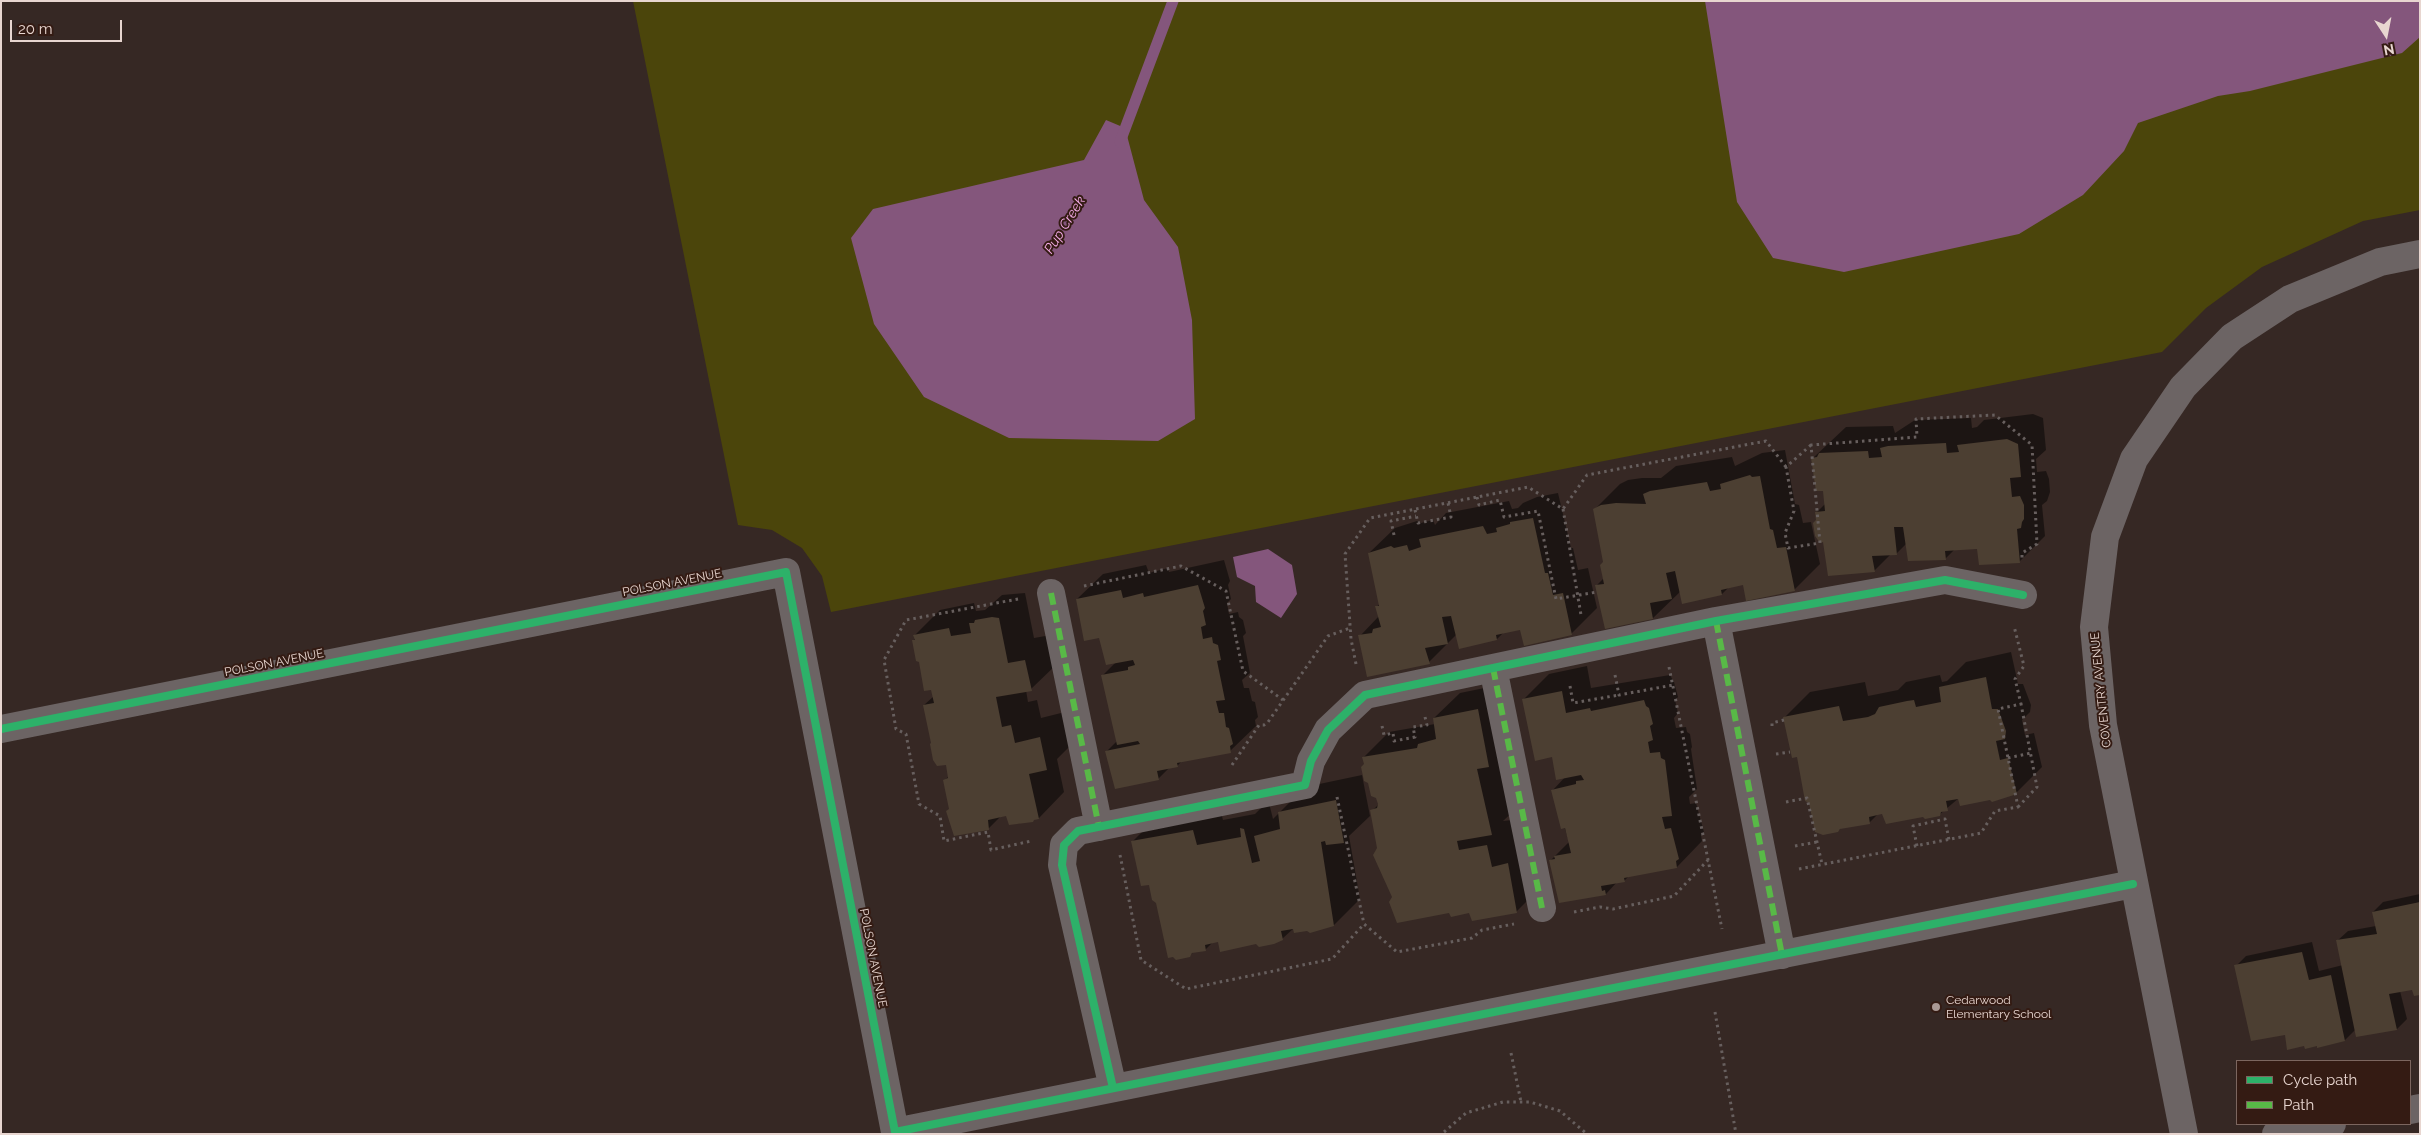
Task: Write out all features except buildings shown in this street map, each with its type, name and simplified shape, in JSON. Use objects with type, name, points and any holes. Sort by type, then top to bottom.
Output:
[{"type":"street","name":"COVENTRY AVENUE","points":[[2184,1134],[2103,725],[2094,627],[2105,537],[2134,459],[2183,387],[2232,337],[2290,298],[2380,262],[2420,254]]},
{"type":"street","name":"POLSON AVENUE","points":[[1,729],[786,572],[895,1132],[1113,1088]]},
{"type":"street","points":[[2023,595],[1945,580],[1716,621],[1365,695],[1328,730],[1311,761],[1305,785],[1078,832],[1064,845],[1062,865],[1113,1088],[2133,884]]},
{"type":"street","points":[[1051,593],[1099,827]]},
{"type":"street","points":[[1716,621],[1782,955]]},
{"type":"street","points":[[1493,668],[1542,908]]},
{"type":"street","points":[[2276,1134],[2326,1125]]},
{"type":"path","points":[[1586,649],[1563,509],[1587,475],[1766,441],[1786,467]]},
{"type":"path","points":[[1358,672],[1350,628],[1345,554],[1370,518],[1528,487],[1563,509]]},
{"type":"path","points":[[1477,497],[1479,505],[1500,500],[1504,517],[1538,511],[1556,599],[1597,592]]},
{"type":"path","points":[[1415,510],[1418,523],[1451,517],[1448,503]]},
{"type":"path","points":[[1394,535],[1391,520],[1416,516]]},
{"type":"path","points":[[1036,836],[1033,841],[991,850],[988,832],[944,841],[940,816],[919,804],[906,734],[896,729],[884,660],[906,620],[1181,566],[1226,591],[1243,671],[1283,700]]},
{"type":"path","points":[[1230,768],[1259,725],[1264,725],[1268,722],[1328,636],[1350,628]]},
{"type":"path","points":[[1669,668],[1722,929]]},
{"type":"path","points":[[1606,675],[1615,674],[1619,695]]},
{"type":"path","points":[[1569,682],[1573,703],[1673,685]]},
{"type":"path","points":[[2018,807],[2037,787],[2021,704]]},
{"type":"path","points":[[1376,724],[1381,722],[1384,735],[1393,733],[1394,741],[1415,737],[1413,727],[1427,725],[1425,715],[1433,713]]},
{"type":"path","points":[[1776,754],[1790,752]]},
{"type":"path","points":[[2008,758],[2031,754]]},
{"type":"path","points":[[1336,791],[1364,924],[1398,952],[1472,938],[1482,930],[1518,923]]},
{"type":"path","points":[[1785,802],[1807,798],[1822,864]]},
{"type":"path","points":[[1917,846],[1913,826],[1945,819],[1949,840]]},
{"type":"path","points":[[1794,847],[1817,842]]},
{"type":"path","points":[[1118,845],[1141,960],[1186,988],[1332,960],[1364,924]]},
{"type":"path","points":[[1573,912],[1600,907],[1613,909],[1674,896],[1708,860]]},
{"type":"path","points":[[1715,1012],[1736,1134]]},
{"type":"path","points":[[1512,1053],[1521,1102]]},
{"type":"path","points":[[1444,1132],[1466,1113],[1502,1102],[1530,1102],[1560,1111],[1587,1134]]},
{"type":"shaded area","points":[[633,1],[2420,1],[2420,210],[2363,221],[2262,267],[2206,308],[2162,352],[831,612],[822,576],[802,548],[772,530],[738,525]]},
{"type":"water","points":[[1705,1],[2420,1],[2420,37],[2402,53],[2250,91],[2218,96],[2138,123],[2124,151],[2083,195],[2019,234],[1844,272],[1773,258],[1737,202]]},
{"type":"water","points":[[1106,120],[1125,128],[1144,200],[1178,247],[1192,320],[1195,419],[1158,441],[1009,438],[924,397],[874,324],[851,238],[873,209],[1084,160]]},
{"type":"water","points":[[1268,549],[1292,565],[1297,594],[1281,618],[1256,602],[1255,586],[1237,577],[1233,557]]},
{"type":"waterway","name":"Pup Creek","points":[[1120,142],[1173,1]]},
{"type":"marked path","points":[[1051,593],[1099,827]]},
{"type":"marked path","points":[[1716,621],[1782,955]]},
{"type":"marked path","points":[[1493,668],[1542,908]]},
{"type":"cycle path","points":[[1,729],[786,572],[895,1132],[2133,884]]},
{"type":"cycle path","points":[[1113,1088],[1062,865],[1064,845],[1078,831],[1305,785],[1311,761],[1328,730],[1365,695],[1716,621],[1945,580],[2023,595]]},
{"type":"place","name":"Cedarwood Elementary School","points":[[1936,1007]]}]
